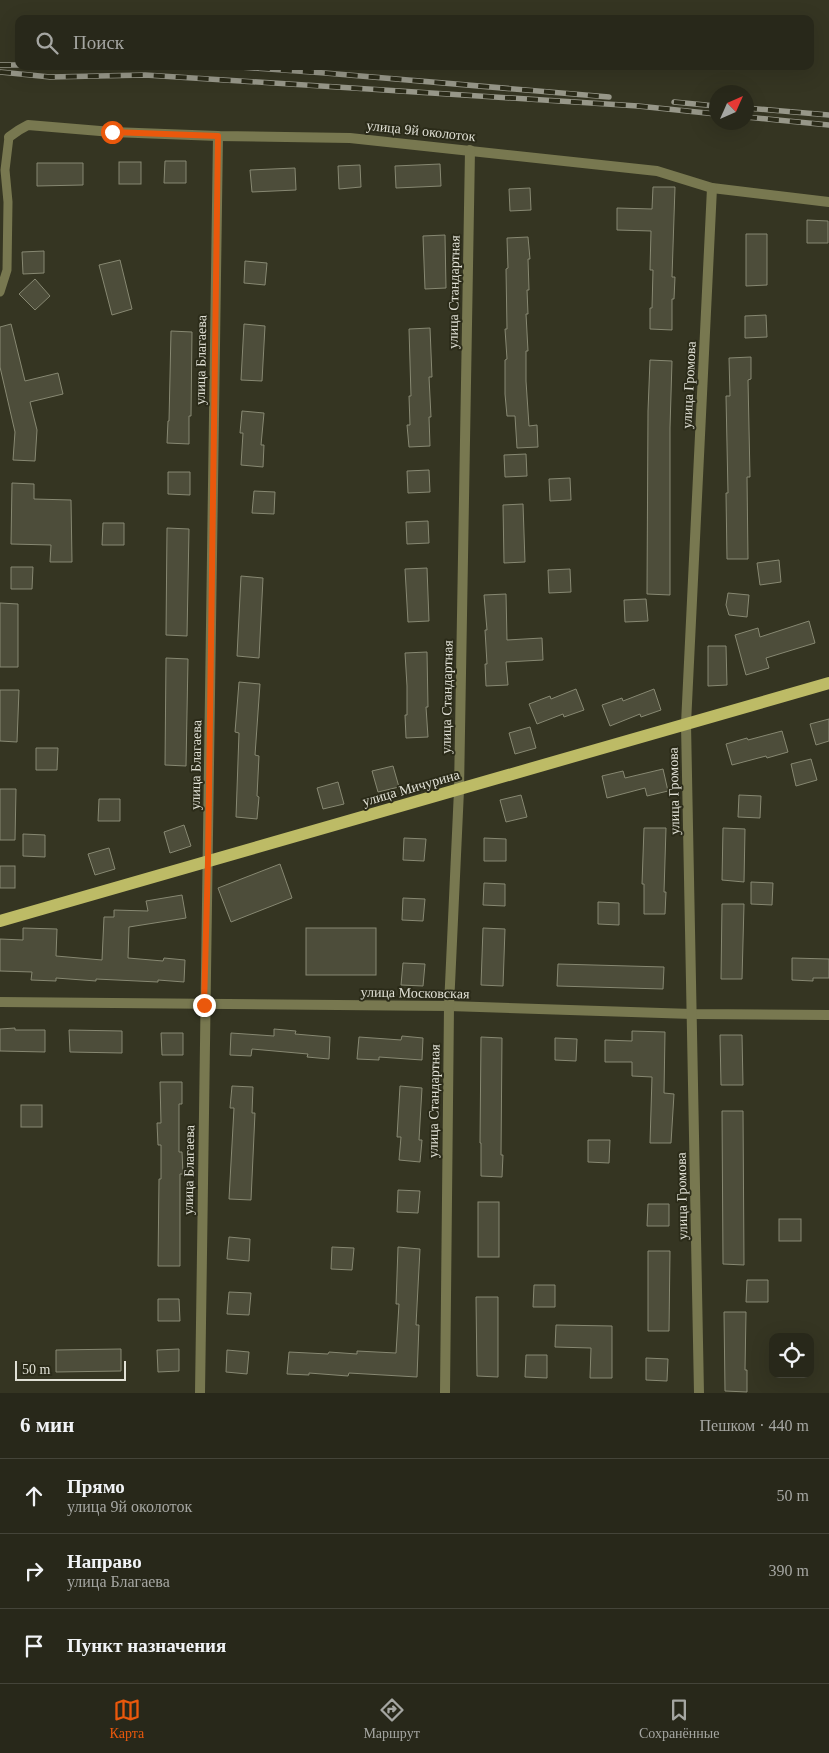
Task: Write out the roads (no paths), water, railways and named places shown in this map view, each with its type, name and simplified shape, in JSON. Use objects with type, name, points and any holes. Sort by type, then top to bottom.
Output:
[{"type":"main road","name":"улица Мичурина","points":[[0,921],[829,683]]},
{"type":"street","name":"улица 9й околоток","points":[[9,137],[28,125],[112,132],[350,138],[657,171],[712,188],[829,202]]},
{"type":"street","name":"улица Благаева","points":[[200,1393],[204,1005],[208,861],[218,136]]},
{"type":"street","name":"улица Стандартная","points":[[445,1393],[449,1006],[459,790],[470,150]]},
{"type":"street","name":"улица Громова","points":[[699,1393],[686,724],[712,188]]},
{"type":"street","name":"улица Московская","points":[[0,1002],[449,1006],[692,1014],[829,1015]]},
{"type":"lane","points":[[0,292],[7,270],[8,202],[5,170],[9,137]]},
{"type":"railway","points":[[0,65],[15,65]]},
{"type":"railway","points":[[282,70],[609,97]]},
{"type":"railway","points":[[0,72],[50,77],[145,75],[638,106],[709,113]]},
{"type":"railway","points":[[674,102],[709,105]]},
{"type":"railway","points":[[754,109],[829,115]]},
{"type":"railway","points":[[754,118],[829,125]]}]
